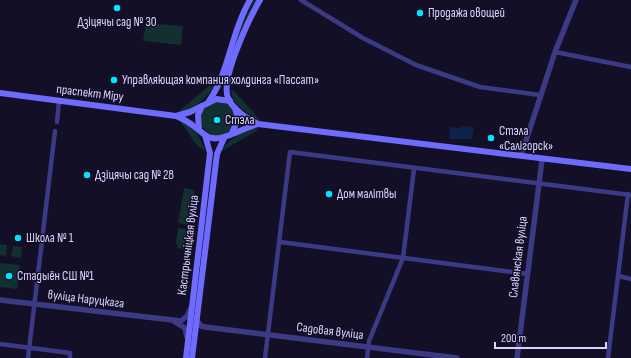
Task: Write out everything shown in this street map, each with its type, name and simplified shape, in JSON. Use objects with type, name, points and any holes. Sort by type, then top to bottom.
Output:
[{"type":"main road","points":[[176,116],[202,106],[209,101],[219,84],[235,32],[250,0]]},
{"type":"main road","points":[[258,124],[235,108],[230,101],[227,91],[233,61],[241,38],[260,0]]},
{"type":"main road","name":"праспект Міру","points":[[0,93],[176,116]]},
{"type":"main road","points":[[209,101],[221,99],[230,101]]},
{"type":"main road","points":[[200,129],[198,115],[202,106]]},
{"type":"main road","points":[[232,133],[238,119],[235,108]]},
{"type":"main road","points":[[176,116],[189,121],[200,129],[205,135],[217,139],[224,138],[232,133],[258,124],[631,170]]},
{"type":"main road","name":"Кастрычніцкая вуліца","points":[[186,358],[210,153],[205,135]]},
{"type":"main road","name":"Кастрычніцкая вуліца","points":[[192,358],[216,154],[224,138]]},
{"type":"street","points":[[301,0],[353,32],[416,65],[480,87],[540,95]]},
{"type":"street","points":[[521,156],[555,52],[576,0]]},
{"type":"street","points":[[555,52],[631,67]]},
{"type":"street","points":[[57,122],[59,101]]},
{"type":"street","points":[[28,358],[55,130]]},
{"type":"street","points":[[265,358],[290,152],[414,169],[630,194],[608,358]]},
{"type":"street","name":"Славянская вуліца","points":[[517,358],[542,160]]},
{"type":"street","points":[[367,358],[369,342],[397,277],[403,258],[414,169]]},
{"type":"street","points":[[280,242],[528,274]]},
{"type":"street","points":[[620,276],[631,279]]},
{"type":"street","name":"вуліца Наруцкага","points":[[0,300],[169,321]]},
{"type":"street","points":[[169,321],[180,321],[187,316],[191,307]]},
{"type":"street","points":[[195,332],[201,326],[196,319]]},
{"type":"street","points":[[169,321],[185,328],[188,341]]},
{"type":"street","name":"Садовая вуліца","points":[[201,326],[457,358]]},
{"type":"street","points":[[0,344],[70,352],[70,358]]},
{"type":"green space","points":[[254,0],[257,0],[225,83],[222,83],[232,47]]},
{"type":"green space","points":[[146,23],[183,26],[181,45],[143,41]]},
{"type":"green space","points":[[209,86],[214,87],[199,103],[184,111],[179,111]]},
{"type":"green space","points":[[231,90],[234,91],[262,122],[247,113],[238,105],[234,100]]},
{"type":"green space","points":[[218,102],[230,107],[235,119],[230,131],[218,136],[206,131],[201,119],[206,107]]},
{"type":"green space","points":[[180,121],[185,122],[193,128],[206,151],[198,147]]},
{"type":"green space","points":[[252,128],[260,129],[220,152],[234,138]]},
{"type":"green space","points":[[184,188],[194,190],[195,198],[189,225],[178,223]]},
{"type":"green space","points":[[178,228],[191,230],[189,250],[178,248],[176,242]]},
{"type":"green space","points":[[0,244],[7,245],[6,256],[0,255]]},
{"type":"green space","points":[[13,246],[22,247],[21,258],[11,256]]},
{"type":"green space","name":"Стадыён СШ №1","points":[[0,263],[20,265],[17,289],[0,287]]},
{"type":"water","points":[[461,126],[474,127],[472,139],[449,139],[450,127],[461,128]]},
{"type":"place","name":"Дзіцячы сад № 30","points":[[117,8]]},
{"type":"place","name":"Продажа овощей","points":[[420,13]]},
{"type":"place","name":"Управляющая компания холдинга «Пассат»","points":[[114,80]]},
{"type":"place","name":"Стэла","points":[[217,120]]},
{"type":"place","name":"Стэла «Салігорск»","points":[[491,138]]},
{"type":"place","name":"Дзіцячы сад № 28","points":[[87,175]]},
{"type":"place","name":"Дом малітвы","points":[[329,194]]},
{"type":"place","name":"Школа № 1","points":[[18,238]]},
{"type":"place","name":"Стадыён СШ №1","points":[[9,276]]}]
